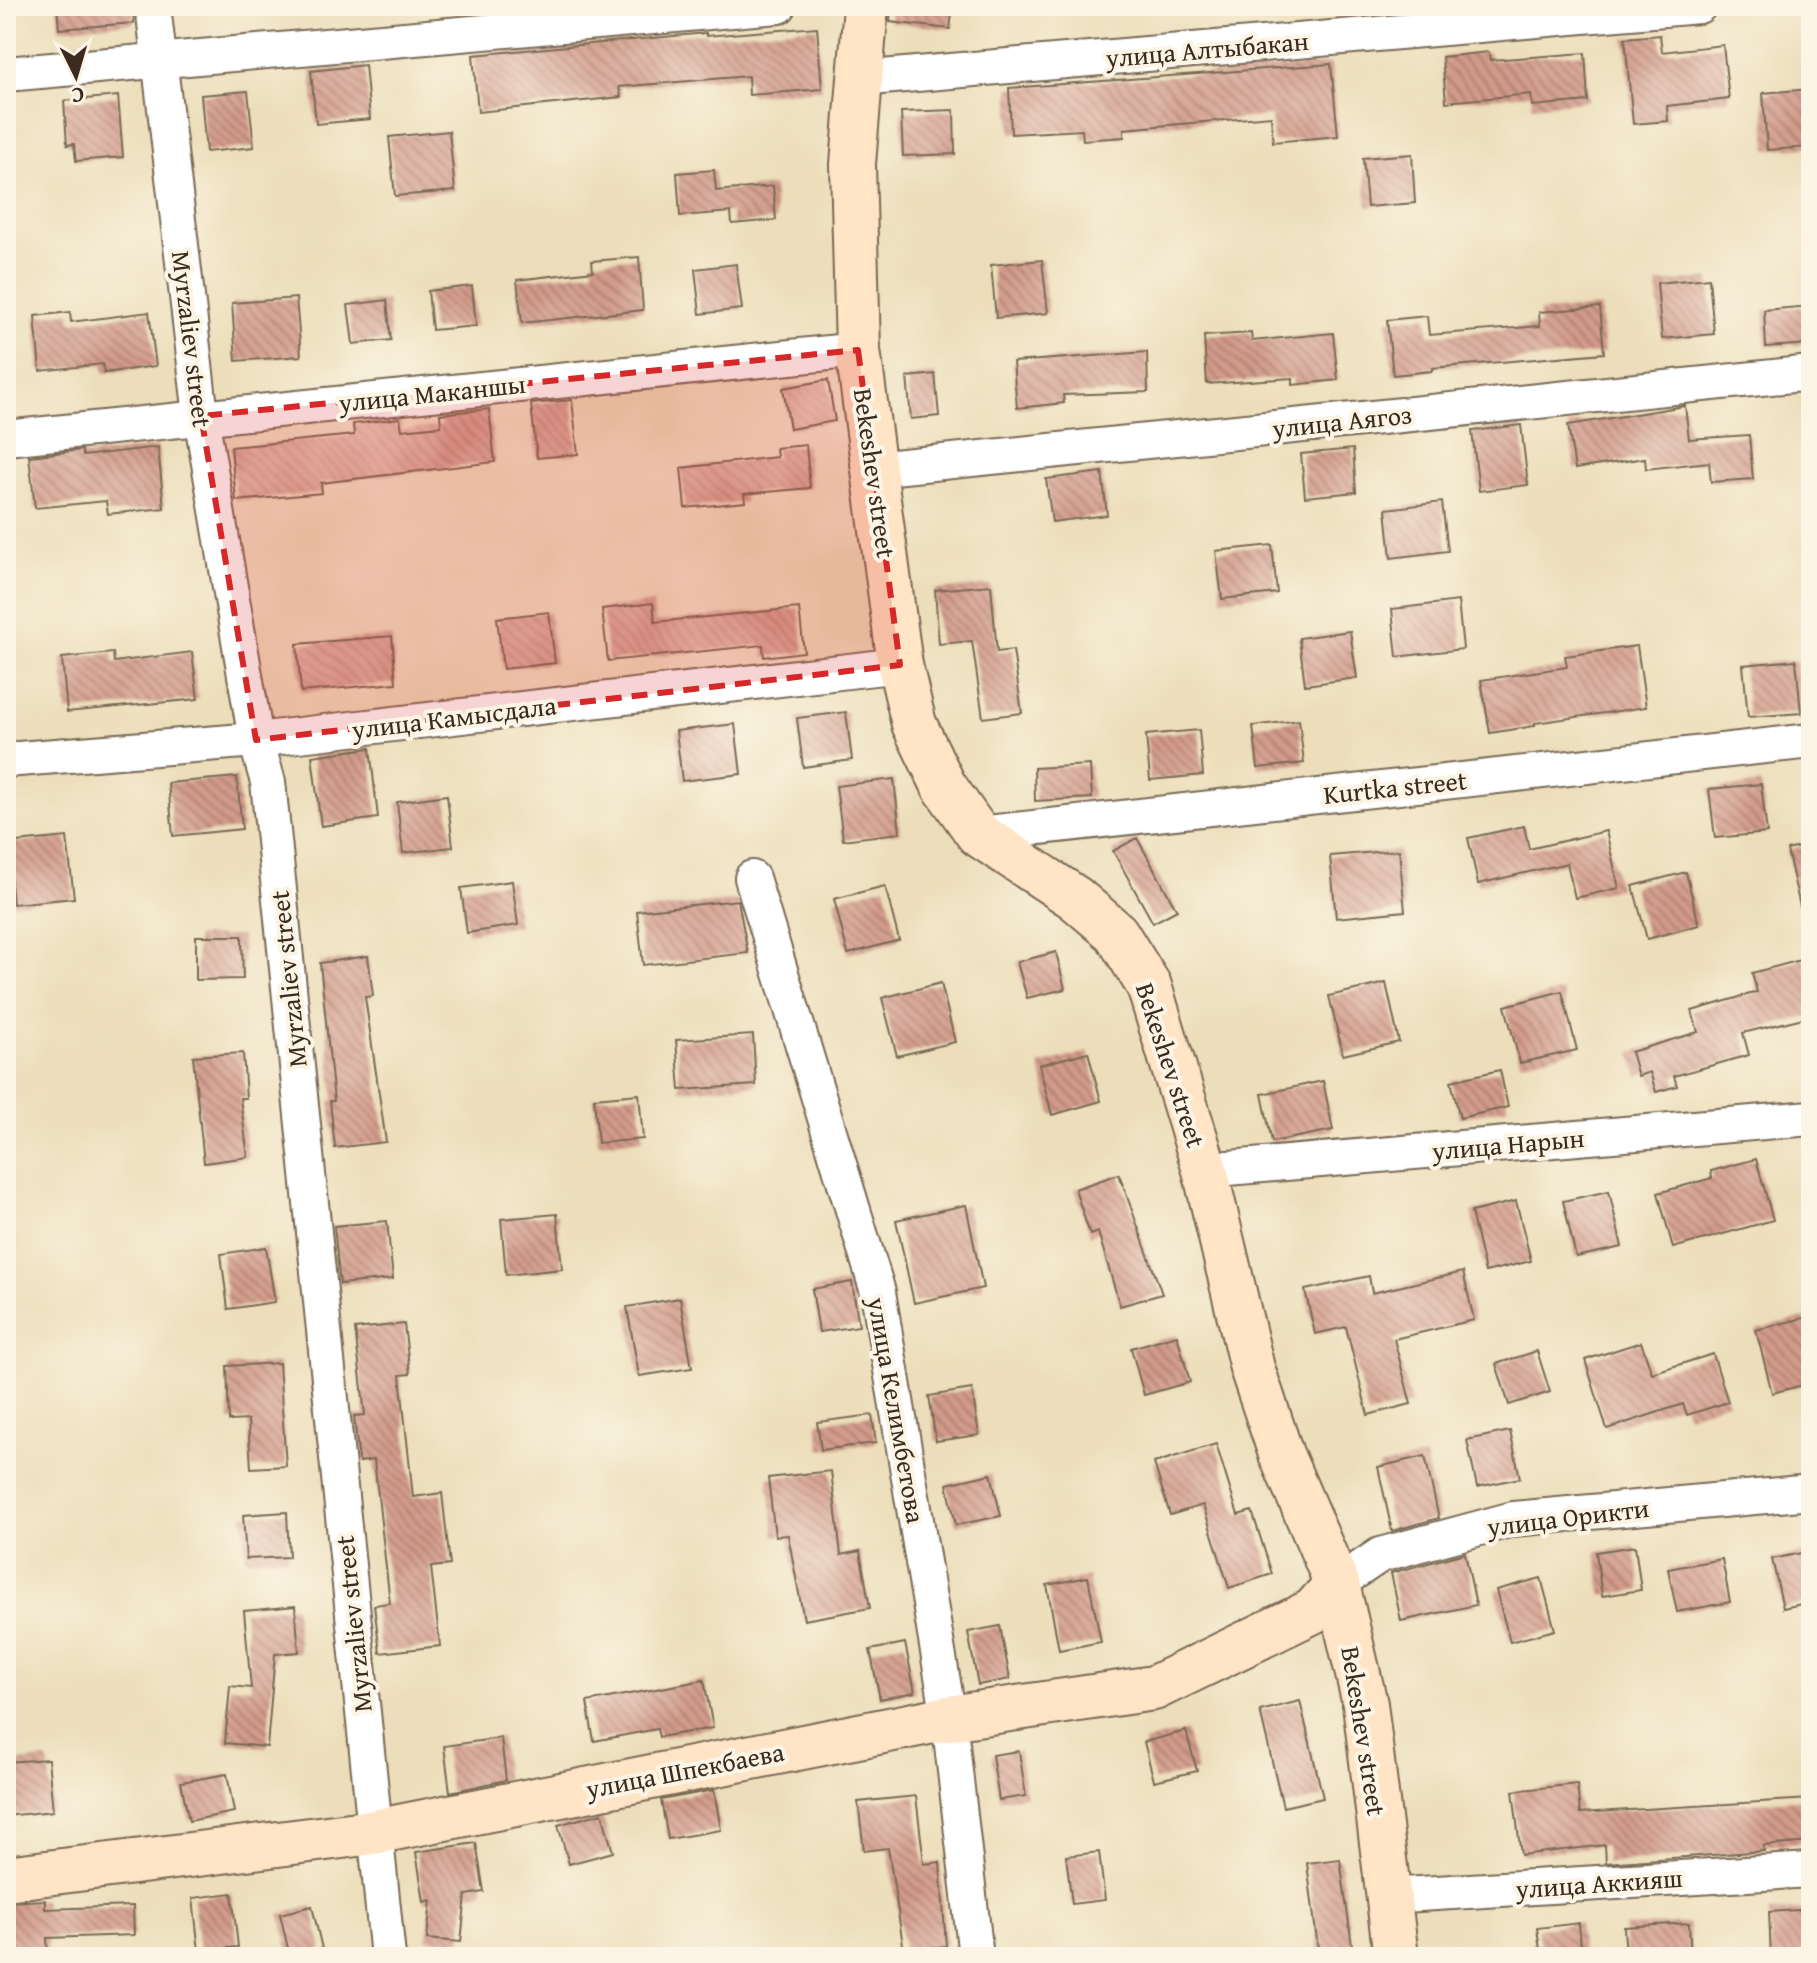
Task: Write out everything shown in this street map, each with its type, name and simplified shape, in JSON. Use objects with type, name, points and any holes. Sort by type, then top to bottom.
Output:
[{"type":"main road","name":"Bekeshev street","points":[[866,6],[853,164],[858,350],[900,665],[914,724],[944,786],[978,834],[1075,898],[1116,933],[1149,986],[1205,1170],[1252,1368],[1281,1454],[1337,1584],[1365,1704],[1396,1957]]},
{"type":"main road","name":"улица Шпекбаева","points":[[6,1878],[374,1832],[949,1718],[1154,1688],[1313,1611],[1337,1584]]},
{"type":"street","name":"Myrzaliev street","points":[[153,6],[201,416],[256,740],[268,782],[388,1957]]},
{"type":"street","points":[[6,74],[779,6]]},
{"type":"street","name":"улица Алтыбакан","points":[[859,79],[1699,6]]},
{"type":"street","name":"улица Маканшы","points":[[6,438],[858,350]]},
{"type":"street","name":"улица Аягоз","points":[[874,469],[1811,373]]},
{"type":"street","name":"улица Камысдала","points":[[6,760],[256,740],[900,665]]},
{"type":"street","name":"Kurtka street","points":[[978,834],[1811,741]]},
{"type":"street","name":"улица Келимбетова","points":[[752,878],[878,1292],[949,1718],[976,1957]]},
{"type":"street","name":"улица Нарын","points":[[1205,1170],[1811,1118]]},
{"type":"street","name":"улица Орикти","points":[[1337,1584],[1380,1555],[1513,1519],[1811,1492]]},
{"type":"street","name":"улица Аккияш","points":[[1387,1896],[1811,1870]]},
{"type":"highlighted area","points":[[858,350],[900,665],[256,740],[201,416]]},
{"type":"building","points":[[57,6],[133,6],[134,23],[59,29]]},
{"type":"building","points":[[891,6],[953,6],[950,29],[890,22]]},
{"type":"building","points":[[817,27],[822,89],[749,95],[748,76],[619,87],[621,97],[478,112],[473,55],[706,33],[706,36]]},
{"type":"building","points":[[1660,35],[1662,52],[1723,45],[1729,99],[1667,106],[1668,121],[1633,124],[1625,38]]},
{"type":"building","points":[[1489,52],[1490,60],[1585,53],[1588,101],[1532,106],[1531,94],[1446,102],[1442,57]]},
{"type":"building","points":[[1331,64],[1338,136],[1273,142],[1271,116],[1124,129],[1124,137],[1083,140],[1082,130],[1011,134],[1009,88]]},
{"type":"building","points":[[365,65],[370,119],[316,124],[311,71]]},
{"type":"building","points":[[1811,89],[1811,147],[1767,150],[1763,93]]},
{"type":"building","points":[[248,91],[254,147],[206,152],[201,95]]},
{"type":"building","points":[[118,96],[123,157],[76,161],[74,144],[67,145],[64,101]]},
{"type":"building","points":[[954,110],[955,154],[903,156],[901,112]]},
{"type":"building","points":[[449,131],[455,191],[395,196],[389,137]]},
{"type":"building","points":[[1412,154],[1415,203],[1367,207],[1363,158]]},
{"type":"building","points":[[714,170],[716,191],[773,186],[776,220],[732,224],[731,212],[680,216],[677,173]]},
{"type":"building","points":[[639,257],[643,310],[522,323],[517,280],[593,271],[592,261]]},
{"type":"building","points":[[1042,260],[1048,313],[996,318],[991,265]]},
{"type":"building","points":[[736,264],[742,309],[700,314],[695,269]]},
{"type":"building","points":[[1709,278],[1714,334],[1662,339],[1657,283]]},
{"type":"building","points":[[472,286],[476,326],[432,330],[428,291]]},
{"type":"building","points":[[296,298],[301,356],[236,361],[232,303]]},
{"type":"building","points":[[387,300],[391,340],[353,344],[348,305]]},
{"type":"building","points":[[1811,306],[1811,344],[1766,347],[1764,310]]},
{"type":"building","points":[[1600,307],[1604,353],[1432,368],[1432,371],[1393,375],[1387,320],[1427,316],[1429,335],[1540,326],[1539,312]]},
{"type":"building","points":[[70,312],[71,322],[149,312],[156,366],[104,373],[103,364],[40,371],[35,316]]},
{"type":"building","points":[[1251,333],[1252,341],[1333,333],[1338,380],[1293,385],[1293,378],[1207,384],[1204,336]]},
{"type":"building","points":[[1147,352],[1148,392],[1063,395],[1064,403],[1017,408],[1013,362]]},
{"type":"building","points":[[935,374],[939,416],[911,419],[907,377]]},
{"type":"building","points":[[828,380],[835,421],[790,429],[783,388]]},
{"type":"building","points":[[572,400],[578,454],[537,458],[531,404]]},
{"type":"building","points":[[1685,406],[1689,439],[1749,435],[1753,479],[1711,482],[1709,462],[1646,469],[1645,458],[1575,469],[1568,425]]},
{"type":"building","points":[[489,409],[495,462],[321,483],[322,493],[236,501],[231,447],[354,435],[353,424],[400,418],[402,430],[441,426],[440,414]]},
{"type":"building","points":[[1521,425],[1528,485],[1479,491],[1472,431]]},
{"type":"building","points":[[806,445],[810,488],[744,494],[745,502],[685,508],[681,468],[777,457],[776,448]]},
{"type":"building","points":[[158,447],[164,508],[108,514],[106,501],[35,508],[29,456],[82,450],[83,456]]},
{"type":"building","points":[[1353,449],[1356,492],[1305,497],[1301,454]]},
{"type":"building","points":[[1102,472],[1107,515],[1052,522],[1046,479]]},
{"type":"building","points":[[1442,502],[1448,551],[1391,558],[1386,509]]},
{"type":"building","points":[[1272,545],[1277,593],[1222,599],[1216,551]]},
{"type":"building","points":[[991,585],[997,652],[1013,650],[1022,713],[983,718],[972,641],[939,644],[935,590]]},
{"type":"building","points":[[1458,601],[1463,649],[1397,657],[1392,609]]},
{"type":"building","points":[[653,603],[655,622],[799,608],[804,652],[764,657],[763,645],[608,661],[602,609]]},
{"type":"building","points":[[549,612],[555,663],[503,669],[497,618]]},
{"type":"building","points":[[1350,631],[1357,678],[1305,685],[1299,638]]},
{"type":"building","points":[[392,636],[396,683],[301,692],[297,644]]},
{"type":"building","points":[[1637,646],[1646,707],[1535,723],[1535,726],[1490,733],[1481,680],[1567,667],[1565,656]]},
{"type":"building","points":[[192,652],[198,699],[67,712],[62,658],[113,653],[114,662]]},
{"type":"building","points":[[1796,660],[1801,713],[1748,717],[1743,665]]},
{"type":"building","points":[[846,712],[852,760],[803,767],[797,718]]},
{"type":"building","points":[[1299,720],[1304,763],[1258,768],[1253,726]]},
{"type":"building","points":[[735,724],[741,774],[682,781],[676,731]]},
{"type":"building","points":[[1199,730],[1203,775],[1150,780],[1146,735]]},
{"type":"building","points":[[370,748],[378,818],[321,826],[312,756]]},
{"type":"building","points":[[1090,765],[1092,798],[1035,801],[1034,768]]},
{"type":"building","points":[[237,777],[242,829],[173,836],[168,783]]},
{"type":"building","points":[[894,779],[900,833],[843,840],[836,786]]},
{"type":"building","points":[[1761,784],[1767,833],[1715,838],[1709,789]]},
{"type":"building","points":[[447,795],[453,847],[403,853],[397,802]]},
{"type":"building","points":[[1524,826],[1529,849],[1606,831],[1619,888],[1575,898],[1567,863],[1478,884],[1468,838]]},
{"type":"building","points":[[67,837],[74,898],[13,904],[7,843]]},
{"type":"building","points":[[1137,838],[1177,910],[1153,923],[1113,851]]},
{"type":"building","points":[[1811,844],[1811,914],[1802,915],[1787,850]]},
{"type":"building","points":[[1399,850],[1405,911],[1336,918],[1330,856]]},
{"type":"building","points":[[1686,872],[1699,925],[1647,939],[1633,886]]},
{"type":"building","points":[[512,881],[518,925],[467,933],[461,888]]},
{"type":"building","points":[[885,886],[899,940],[848,954],[834,899]]},
{"type":"building","points":[[738,900],[748,953],[643,965],[637,911]]},
{"type":"building","points":[[196,936],[242,936],[243,979],[196,980]]},
{"type":"building","points":[[1056,952],[1065,989],[1027,998],[1017,962]]},
{"type":"building","points":[[368,956],[373,996],[365,997],[386,1142],[335,1148],[330,1101],[334,1101],[320,963]]},
{"type":"building","points":[[1804,959],[1811,988],[1811,1016],[1743,1033],[1749,1055],[1674,1076],[1677,1086],[1656,1092],[1650,1072],[1638,1076],[1631,1052],[1698,1032],[1692,1011],[1757,992],[1752,973]]},
{"type":"building","points":[[941,983],[955,1042],[897,1056],[882,998]]},
{"type":"building","points":[[1386,983],[1399,1042],[1343,1055],[1329,996]]},
{"type":"building","points":[[1562,991],[1577,1050],[1520,1063],[1505,1006]]},
{"type":"building","points":[[753,1035],[756,1085],[680,1090],[676,1040]]},
{"type":"building","points":[[1088,1052],[1101,1101],[1052,1115],[1039,1065]]},
{"type":"building","points":[[243,1053],[246,1098],[240,1098],[248,1157],[204,1163],[193,1056]]},
{"type":"building","points":[[1500,1070],[1508,1107],[1460,1118],[1451,1081]]},
{"type":"building","points":[[1323,1081],[1333,1130],[1272,1142],[1262,1094]]},
{"type":"building","points":[[639,1094],[643,1139],[598,1143],[594,1098]]},
{"type":"building","points":[[1756,1159],[1773,1220],[1673,1248],[1658,1193],[1712,1178],[1711,1171]]},
{"type":"building","points":[[1119,1174],[1162,1294],[1120,1306],[1098,1232],[1090,1235],[1075,1189]]},
{"type":"building","points":[[1609,1191],[1622,1247],[1576,1257],[1563,1201]]},
{"type":"building","points":[[1516,1201],[1531,1261],[1485,1272],[1471,1212]]},
{"type":"building","points":[[966,1205],[983,1288],[914,1303],[896,1220]]},
{"type":"building","points":[[557,1214],[562,1269],[506,1275],[501,1219]]},
{"type":"building","points":[[387,1221],[393,1279],[340,1284],[334,1226]]},
{"type":"building","points":[[266,1247],[275,1302],[228,1309],[221,1254]]},
{"type":"building","points":[[1463,1272],[1474,1320],[1394,1339],[1411,1404],[1368,1415],[1346,1327],[1315,1334],[1305,1290],[1369,1276],[1372,1293]]},
{"type":"building","points":[[852,1282],[859,1326],[819,1332],[812,1289]]},
{"type":"building","points":[[680,1298],[692,1368],[639,1376],[627,1307]]},
{"type":"building","points":[[1811,1316],[1811,1383],[1772,1393],[1756,1330]]},
{"type":"building","points":[[404,1324],[410,1374],[400,1375],[413,1497],[442,1493],[450,1565],[431,1567],[440,1646],[380,1653],[374,1605],[390,1603],[374,1460],[359,1462],[354,1416],[365,1415],[355,1329]]},
{"type":"building","points":[[1177,1335],[1190,1382],[1144,1395],[1131,1348]]},
{"type":"building","points":[[1641,1342],[1652,1373],[1713,1354],[1728,1402],[1687,1415],[1683,1404],[1607,1429],[1585,1360]]},
{"type":"building","points":[[1537,1351],[1550,1392],[1509,1405],[1496,1364]]},
{"type":"building","points":[[279,1363],[286,1466],[251,1468],[248,1420],[229,1421],[227,1366]]},
{"type":"building","points":[[972,1389],[979,1435],[936,1441],[929,1396]]},
{"type":"building","points":[[872,1415],[876,1443],[821,1450],[817,1422]]},
{"type":"building","points":[[1510,1431],[1520,1478],[1477,1487],[1467,1440]]},
{"type":"building","points":[[1216,1444],[1238,1515],[1252,1511],[1272,1574],[1229,1588],[1203,1505],[1170,1515],[1154,1463]]},
{"type":"building","points":[[1425,1456],[1439,1518],[1392,1531],[1378,1467]]},
{"type":"building","points":[[831,1471],[841,1555],[860,1551],[870,1608],[804,1620],[788,1535],[775,1536],[768,1478]]},
{"type":"building","points":[[991,1474],[1001,1516],[956,1525],[947,1484]]},
{"type":"building","points":[[287,1512],[289,1557],[246,1559],[243,1515]]},
{"type":"building","points":[[1635,1546],[1641,1590],[1602,1596],[1596,1552]]},
{"type":"building","points":[[1811,1551],[1811,1602],[1783,1608],[1772,1559]]},
{"type":"building","points":[[1465,1553],[1476,1605],[1401,1621],[1391,1573]]},
{"type":"building","points":[[1722,1559],[1730,1602],[1677,1612],[1668,1569]]},
{"type":"building","points":[[1088,1577],[1101,1642],[1059,1650],[1047,1585]]},
{"type":"building","points":[[1541,1578],[1555,1630],[1510,1642],[1496,1590]]},
{"type":"building","points":[[295,1606],[299,1652],[275,1654],[267,1747],[225,1743],[230,1686],[251,1688],[244,1611]]},
{"type":"building","points":[[1000,1626],[1010,1679],[978,1685],[968,1632]]},
{"type":"building","points":[[905,1643],[915,1692],[880,1699],[870,1650]]},
{"type":"building","points":[[704,1680],[713,1728],[659,1737],[657,1729],[594,1741],[587,1702]]},
{"type":"building","points":[[1300,1701],[1323,1798],[1283,1807],[1260,1711]]},
{"type":"building","points":[[1186,1731],[1197,1771],[1154,1781],[1144,1742]]},
{"type":"building","points":[[501,1738],[506,1780],[450,1792],[444,1746]]},
{"type":"building","points":[[1019,1751],[1026,1796],[999,1800],[992,1755]]},
{"type":"building","points":[[48,1759],[53,1811],[6,1816],[6,1762]]},
{"type":"building","points":[[227,1774],[234,1812],[189,1821],[181,1782]]},
{"type":"building","points":[[1577,1784],[1580,1813],[1811,1799],[1811,1842],[1763,1846],[1764,1851],[1606,1863],[1605,1845],[1521,1855],[1513,1791]]},
{"type":"building","points":[[714,1790],[721,1830],[668,1839],[661,1800]]},
{"type":"building","points":[[916,1796],[924,1864],[940,1862],[946,1946],[904,1951],[888,1848],[864,1851],[858,1802]]},
{"type":"building","points":[[602,1813],[613,1852],[569,1864],[558,1825]]},
{"type":"building","points":[[476,1843],[484,1892],[466,1895],[461,1942],[427,1939],[431,1900],[424,1902],[416,1852]]},
{"type":"building","points":[[1099,1852],[1105,1900],[1072,1904],[1066,1856]]},
{"type":"building","points":[[1340,1859],[1353,1953],[1319,1957],[1307,1863]]},
{"type":"building","points":[[232,1893],[238,1947],[199,1951],[193,1898]]},
{"type":"building","points":[[45,1900],[45,1909],[133,1906],[134,1935],[47,1938],[48,1955],[6,1957],[6,1902]]},
{"type":"building","points":[[312,1906],[322,1949],[290,1957],[280,1914]]},
{"type":"building","points":[[1811,1909],[1811,1957],[1771,1957],[1769,1912]]},
{"type":"building","points":[[1579,1923],[1582,1957],[1541,1957],[1537,1928]]},
{"type":"building","points":[[1689,1923],[1691,1957],[1626,1957],[1624,1927]]}]
